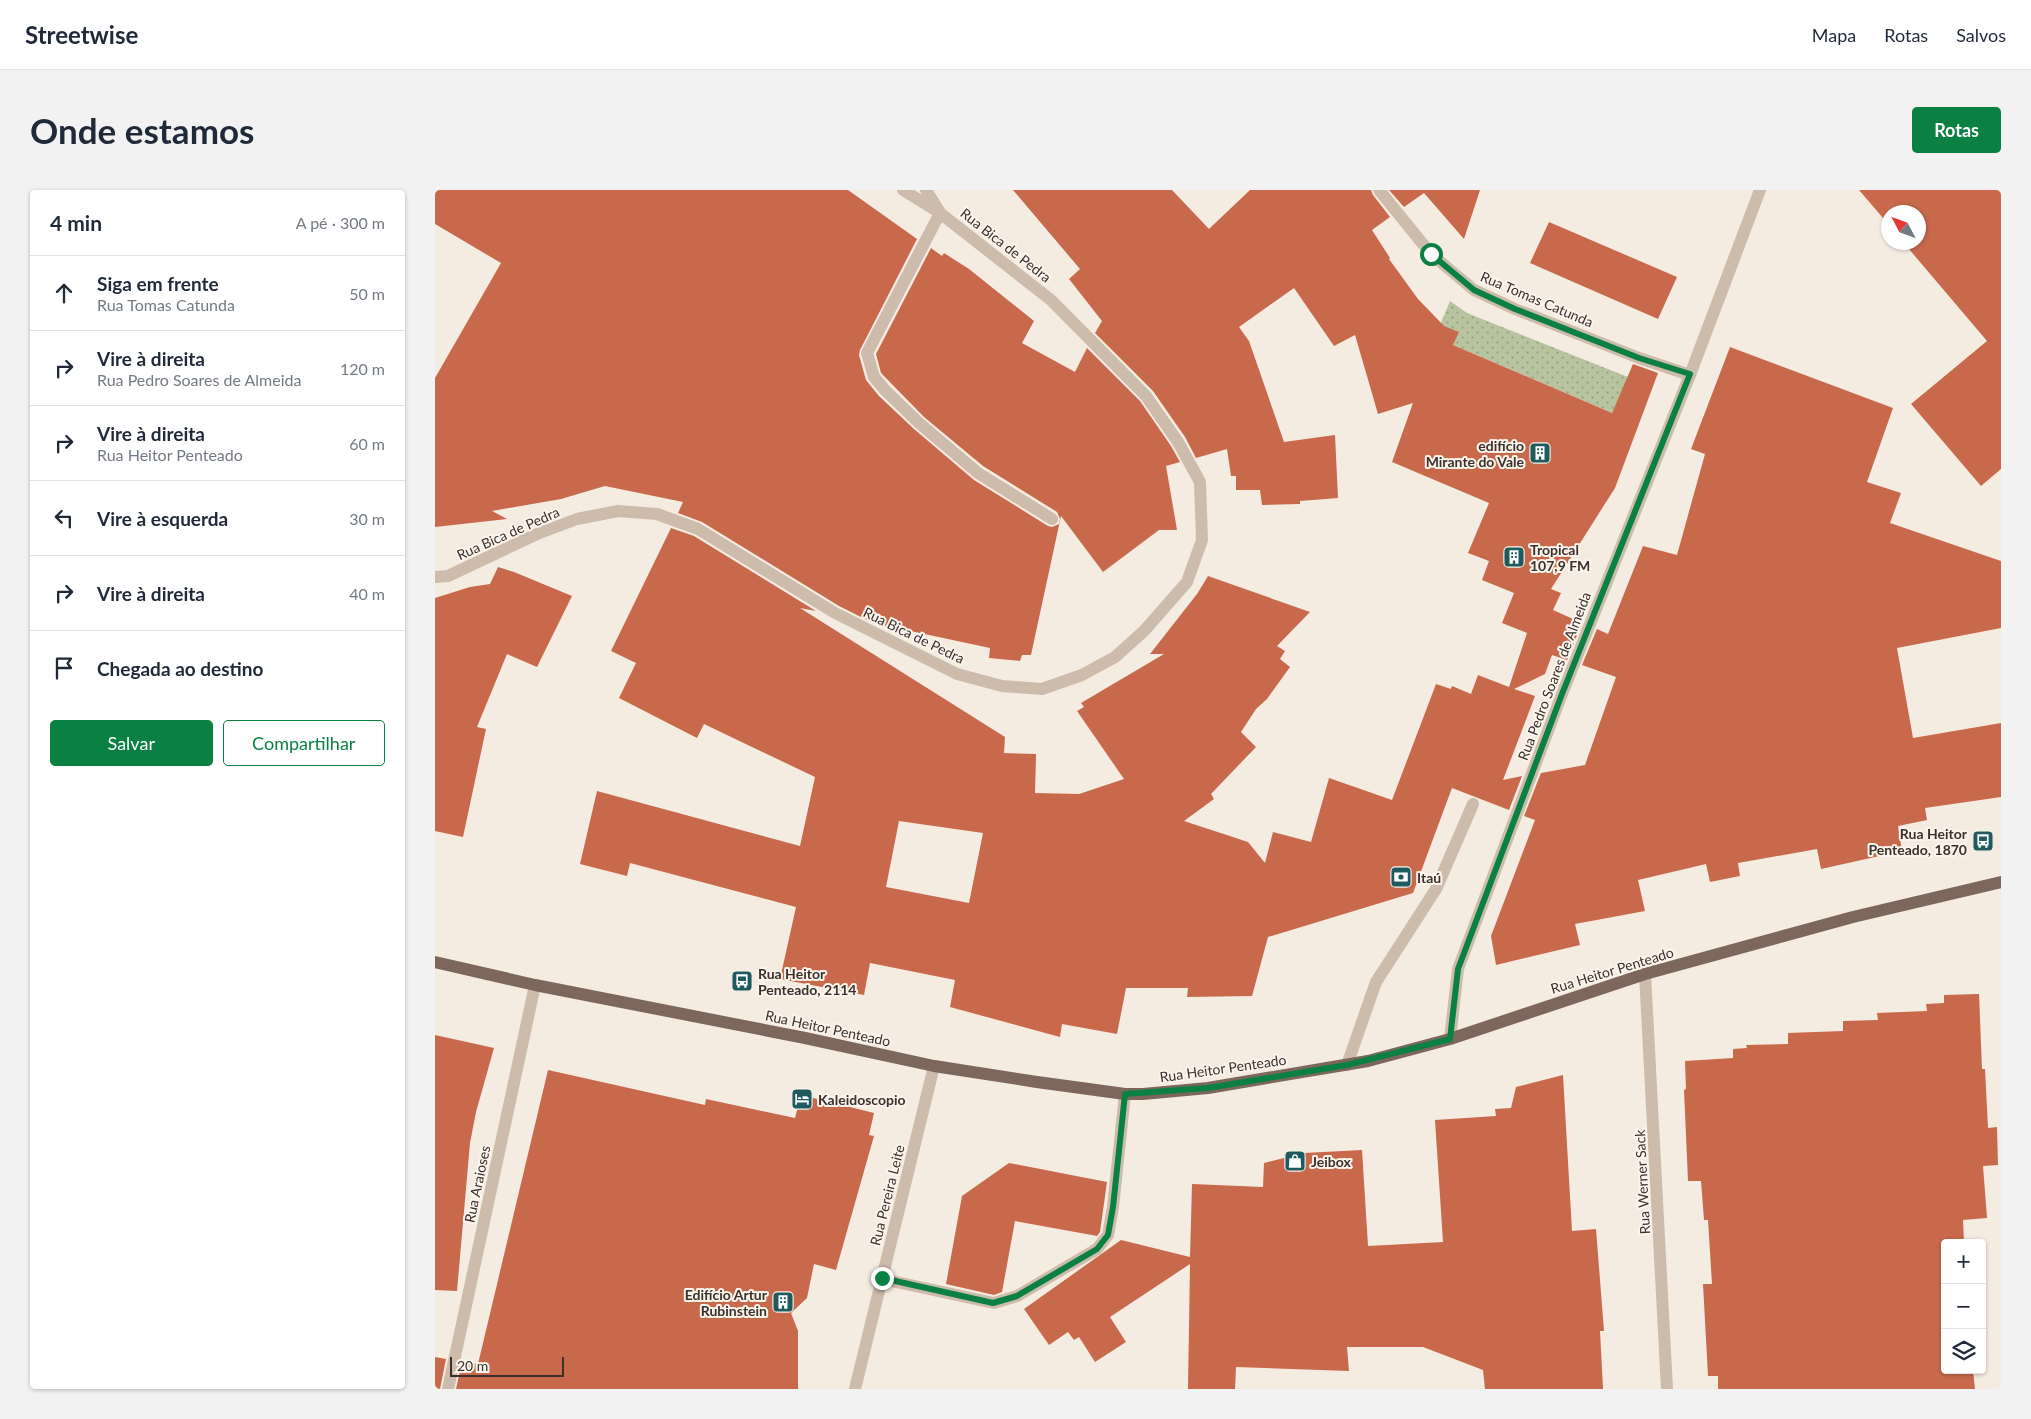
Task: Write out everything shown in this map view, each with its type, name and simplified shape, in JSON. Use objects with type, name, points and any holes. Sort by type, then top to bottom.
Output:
[{"type":"main road","name":"Rua Heitor Penteado","points":[[435,962],[535,985],[805,1038],[934,1066],[1125,1094],[1208,1088],[1347,1065],[1450,1039],[1645,974],[1853,917],[2001,882]]},
{"type":"street","name":"Rua Bica de Pedra","points":[[435,577],[448,576],[537,534],[577,519],[618,511],[657,514],[698,529],[835,613],[957,674],[1002,686],[1043,689],[1082,675],[1115,657],[1144,631],[1187,582],[1201,540],[1200,482],[1178,442],[1145,396],[1051,300],[940,213],[903,190]]},
{"type":"street","points":[[927,190],[940,213],[867,353],[874,377],[919,423],[978,473],[1052,519]]},
{"type":"street","name":"Rua Tomas Catunda","points":[[1379,190],[1431,254],[1474,290],[1515,309],[1622,351],[1690,374]]},
{"type":"street","name":"Rua Pedro Soares de Almeida","points":[[1450,1039],[1458,969],[1562,694],[1690,374],[1760,190]]},
{"type":"street","points":[[1347,1065],[1376,982],[1436,889],[1473,804]]},
{"type":"street","name":"Rua Werner Sack","points":[[1645,974],[1667,1389]]},
{"type":"street","name":"Rua Araioses","points":[[448,1389],[535,985]]},
{"type":"street","name":"Rua Pereira Leite","points":[[855,1389],[934,1066]]},
{"type":"street","points":[[882,1278],[993,1303],[1017,1296],[1097,1249],[1108,1235],[1112,1216],[1125,1094]]},
{"type":"green space","points":[[1450,301],[1467,313],[1628,377],[1612,413],[1453,345],[1458,332],[1440,325]]},
{"type":"building","points":[[435,190],[848,190],[917,239],[860,350],[859,355],[866,380],[879,396],[914,429],[974,480],[1048,526],[1052,527],[1059,524],[1060,519],[1057,512],[983,466],[924,417],[881,373],[876,354],[931,248],[942,256],[944,253],[969,269],[1034,321],[1022,343],[1075,372],[1087,348],[1140,401],[1180,462],[1166,466],[1177,530],[1159,530],[1103,572],[1061,516],[1031,655],[1022,655],[1020,661],[989,658],[990,648],[873,623],[839,606],[702,522],[678,513],[683,502],[605,486],[561,499],[492,511],[507,519],[435,527],[435,378],[501,263],[435,224]]},
{"type":"building","points":[[1013,190],[1172,190],[1209,229],[1250,190],[1371,190],[1390,217],[1372,230],[1389,259],[1418,299],[1444,326],[1459,332],[1453,345],[1612,413],[1633,364],[1658,373],[1615,488],[1551,589],[1561,593],[1553,610],[1582,623],[1567,660],[1552,655],[1545,674],[1514,689],[1535,696],[1503,780],[1522,776],[1509,810],[1452,788],[1413,893],[1268,937],[1252,996],[1187,997],[1188,988],[1126,988],[1117,1034],[1062,1024],[1060,1037],[950,1007],[955,980],[870,963],[864,995],[780,979],[796,907],[630,863],[627,876],[580,864],[597,791],[800,846],[815,777],[704,724],[697,738],[619,698],[636,663],[611,651],[671,528],[694,536],[816,611],[800,608],[1005,737],[1004,753],[1036,754],[1035,793],[1079,794],[1124,779],[1077,711],[1084,707],[1081,703],[1164,654],[1150,654],[1197,594],[1208,576],[1310,612],[1277,646],[1285,651],[1280,659],[1290,667],[1267,699],[1256,709],[1241,732],[1256,747],[1211,794],[1214,799],[1184,821],[1248,842],[1265,863],[1273,832],[1311,842],[1329,778],[1392,800],[1436,684],[1451,689],[1452,686],[1471,694],[1478,675],[1509,687],[1527,633],[1502,623],[1514,593],[1482,580],[1489,561],[1468,553],[1489,503],[1392,462],[1413,403],[1378,414],[1355,335],[1334,346],[1294,288],[1239,327],[1249,341],[1284,442],[1335,435],[1338,498],[1300,501],[1300,504],[1262,505],[1260,490],[1236,490],[1236,476],[1231,476],[1227,449],[1196,458],[1185,437],[1153,391],[1095,333],[1102,321],[1069,279],[1080,269]],"holes":[[[899,821],[983,833],[969,903],[886,887]]]},
{"type":"building","points":[[1389,190],[1480,190],[1464,239],[1424,193],[1404,207]]},
{"type":"building","points":[[1859,190],[2001,190],[2001,469],[1981,486],[1911,404],[1987,341],[1910,250],[1926,250],[1926,205],[1881,205],[1881,216]]},
{"type":"building","points":[[1549,222],[1677,277],[1658,319],[1530,263]]},
{"type":"building","points":[[1730,347],[1893,408],[1867,482],[1901,493],[1890,523],[2001,561],[2001,628],[1897,648],[1913,738],[2001,723],[2001,797],[1925,808],[1927,820],[1898,826],[1902,851],[1821,869],[1817,849],[1738,863],[1740,876],[1710,882],[1706,864],[1638,880],[1645,911],[1575,924],[1580,945],[1496,965],[1491,936],[1535,820],[1524,816],[1541,773],[1585,765],[1616,677],[1582,665],[1597,629],[1608,634],[1643,546],[1677,555],[1705,454],[1691,449]]},
{"type":"building","points":[[498,567],[572,596],[537,667],[507,654],[477,727],[486,729],[463,837],[435,831],[435,598],[470,587],[490,584]]},
{"type":"building","points":[[1979,994],[1982,1069],[1985,1069],[1988,1128],[1997,1127],[1998,1165],[1983,1166],[1987,1218],[1963,1220],[1964,1239],[1941,1239],[1941,1374],[1973,1374],[1975,1389],[1718,1389],[1718,1376],[1708,1376],[1703,1284],[1712,1284],[1708,1220],[1704,1220],[1701,1181],[1688,1181],[1684,1090],[1686,1089],[1685,1061],[1733,1058],[1733,1049],[1747,1048],[1746,1045],[1788,1044],[1788,1033],[1843,1031],[1843,1021],[1878,1020],[1877,1013],[1927,1011],[1926,1004],[1944,1003],[1944,995]]},
{"type":"building","points":[[435,1035],[494,1048],[476,1112],[470,1143],[457,1291],[435,1290]]},
{"type":"building","points":[[548,1070],[705,1105],[706,1099],[795,1118],[801,1095],[874,1113],[869,1135],[874,1136],[836,1270],[814,1264],[807,1298],[791,1313],[798,1331],[798,1389],[456,1389],[462,1362],[478,1364]]},
{"type":"building","points":[[1563,1075],[1572,1231],[1596,1229],[1604,1331],[1600,1331],[1603,1389],[1485,1389],[1483,1370],[1423,1347],[1347,1347],[1349,1371],[1236,1367],[1235,1389],[1188,1389],[1190,1264],[1110,1317],[1126,1342],[1095,1362],[1079,1337],[1074,1340],[1068,1332],[1049,1345],[1024,1309],[1121,1240],[1190,1257],[1192,1184],[1263,1187],[1264,1163],[1304,1153],[1362,1150],[1368,1246],[1443,1242],[1435,1120],[1496,1116],[1495,1109],[1511,1108],[1516,1087]]},
{"type":"building","points":[[1009,1163],[1107,1182],[1100,1232],[1097,1236],[1015,1221],[1002,1292],[994,1295],[946,1284],[962,1196]]},
{"type":"building","points":[[435,1357],[446,1359],[440,1389],[435,1389]]},
{"type":"place","name":"edifício Mirante do Vale","points":[[1540,453]]},
{"type":"place","name":"Tropical 107,9 FM","points":[[1514,557]]},
{"type":"place","name":"Rua Heitor Penteado, 1870","points":[[1983,841]]},
{"type":"place","name":"Itaú","points":[[1401,877]]},
{"type":"place","name":"Rua Heitor Penteado, 2114","points":[[742,981]]},
{"type":"place","name":"Kaleidoscopio","points":[[802,1099]]},
{"type":"place","name":"Jeibox","points":[[1295,1161]]},
{"type":"place","name":"Edifício Artur Rubinstein","points":[[783,1302]]},
{"type":"route","points":[[882,1278],[993,1303],[1017,1296],[1097,1249],[1108,1235],[1113,1207],[1125,1094],[1208,1088],[1347,1065],[1450,1039],[1458,969],[1562,694],[1690,374],[1639,358],[1515,309],[1474,290],[1431,254]]}]
